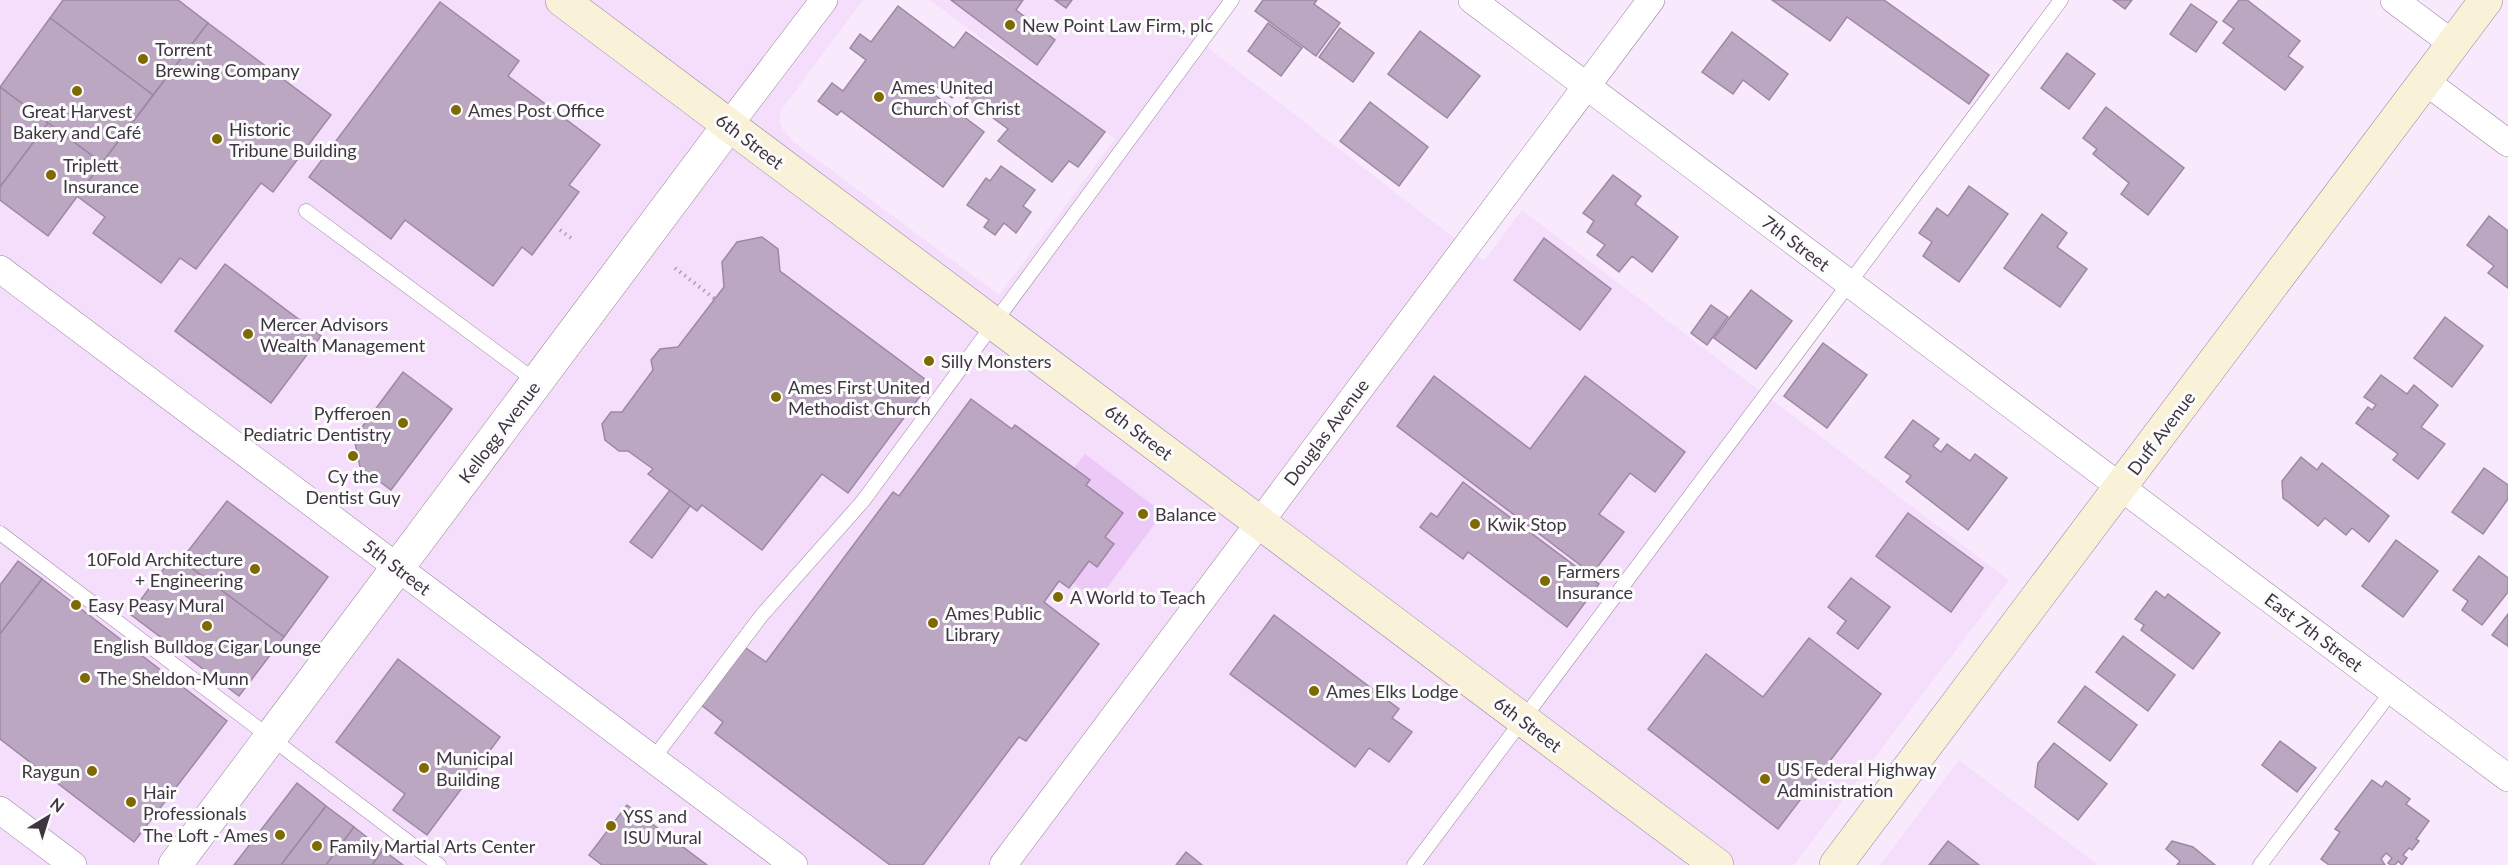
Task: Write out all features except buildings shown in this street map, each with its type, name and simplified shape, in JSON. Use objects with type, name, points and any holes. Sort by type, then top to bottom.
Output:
[{"type":"main road","name":"6th Street","points":[[562,0],[1717,865]]},
{"type":"main road","name":"Duff Avenue","points":[[1836,865],[2486,0]]},
{"type":"street","name":"Kellogg Avenue","points":[[175,865],[824,0]]},
{"type":"street","name":"7th Street","points":[[1472,0],[2120,487]]},
{"type":"street","name":"Douglas Avenue","points":[[1003,865],[1651,0]]},
{"type":"street","points":[[2394,0],[2453,44]]},
{"type":"street","points":[[2425,81],[2508,143]]},
{"type":"street","name":"5th Street","points":[[0,269],[794,865]]},
{"type":"street","name":"East 7th Street","points":[[2120,487],[2508,778]]},
{"type":"street","points":[[0,810],[73,865]]},
{"type":"lane","points":[[654,759],[762,615],[863,501],[1232,0]]},
{"type":"lane","points":[[1414,865],[2061,0]]},
{"type":"lane","points":[[306,211],[537,382]]},
{"type":"lane","points":[[0,533],[439,865]]},
{"type":"lane","points":[[2260,865],[2392,691]]},
{"type":"path","points":[[560,230],[571,237]]},
{"type":"path","points":[[675,268],[715,298]]},
{"type":"shaded area","points":[[0,0],[863,0],[780,112],[783,130],[794,142],[999,295],[1115,139],[930,0],[1230,0],[1202,43],[1484,261],[1522,210],[2009,580],[1794,865],[0,865]]},
{"type":"shaded area","points":[[1085,454],[1163,513],[1097,601],[1073,583],[1089,561],[1097,567],[1114,544],[1105,537],[1123,513],[1086,485],[1074,468]]},
{"type":"shaded area","points":[[1959,760],[2098,865],[1880,865]]},
{"type":"place","name":"New Point Law Firm, plc","points":[[1010,25]]},
{"type":"place","name":"Torrent Brewing Company","points":[[143,59]]},
{"type":"place","name":"Great Harvest Bakery and Café","points":[[77,91]]},
{"type":"place","name":"Ames United Church of Christ","points":[[879,97]]},
{"type":"place","name":"Ames Post Office","points":[[456,110]]},
{"type":"place","name":"Historic Tribune Building","points":[[217,139]]},
{"type":"place","name":"Triplett Insurance","points":[[51,175]]},
{"type":"place","name":"Mercer Advisors Wealth Management","points":[[248,334]]},
{"type":"place","name":"Silly Monsters","points":[[929,361]]},
{"type":"place","name":"Ames First United Methodist Church","points":[[776,397]]},
{"type":"place","name":"Pyfferoen Pediatric Dentistry","points":[[403,423]]},
{"type":"place","name":"Cy the Dentist Guy","points":[[353,456]]},
{"type":"place","name":"Balance","points":[[1143,514]]},
{"type":"place","name":"Kwik Stop","points":[[1475,524]]},
{"type":"place","name":"10Fold Architecture + Engineering","points":[[255,569]]},
{"type":"place","name":"Farmers Insurance","points":[[1545,581]]},
{"type":"place","name":"A World to Teach","points":[[1058,597]]},
{"type":"place","name":"Easy Peasy Mural","points":[[76,605]]},
{"type":"place","name":"Ames Public Library","points":[[933,623]]},
{"type":"place","name":"English Bulldog Cigar Lounge","points":[[207,626]]},
{"type":"place","name":"The Sheldon-Munn","points":[[85,678]]},
{"type":"place","name":"Ames Elks Lodge","points":[[1314,691]]},
{"type":"place","name":"Municipal Building","points":[[424,768]]},
{"type":"place","name":"Raygun","points":[[92,771]]},
{"type":"place","name":"US Federal Highway Administration","points":[[1765,779]]},
{"type":"place","name":"Hair Professionals","points":[[131,802]]},
{"type":"place","name":"YSS and ISU Mural","points":[[611,826]]},
{"type":"place","name":"The Loft - Ames","points":[[280,835]]},
{"type":"place","name":"Family Martial Arts Center","points":[[317,846]]}]
